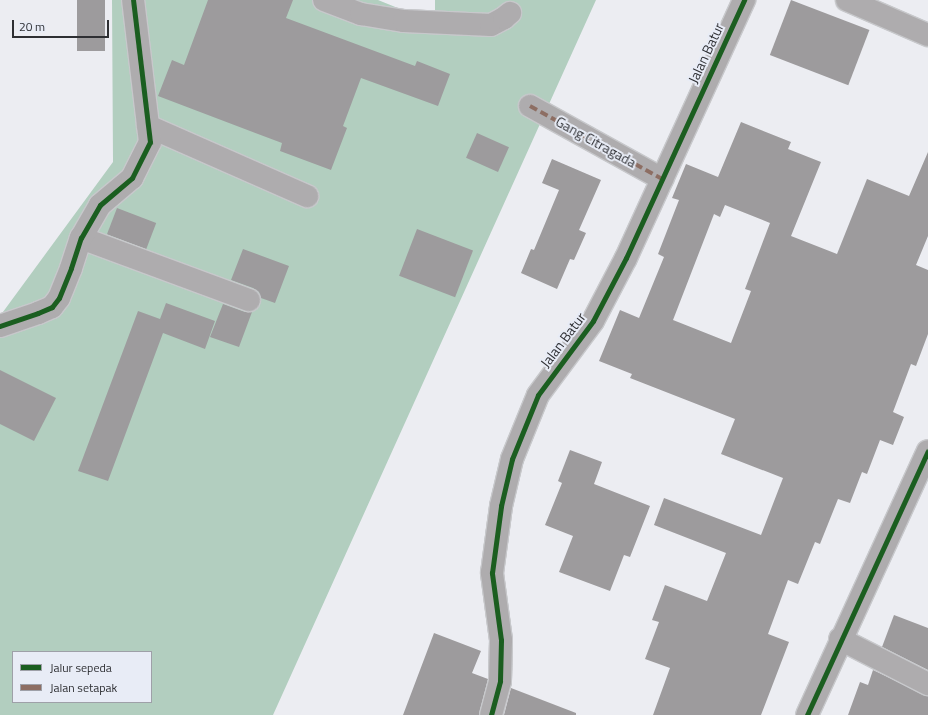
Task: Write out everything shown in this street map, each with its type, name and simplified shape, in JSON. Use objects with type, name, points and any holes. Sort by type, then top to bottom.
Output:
[{"type":"street","points":[[0,326],[38,313],[52,306],[59,298],[81,238],[100,205],[132,178],[140,165],[150,142],[134,0]]},
{"type":"street","points":[[324,0],[361,14],[404,21],[491,25],[510,13]]},
{"type":"street","name":"Jalan Batur","points":[[491,715],[500,681],[501,640],[492,573],[500,506],[512,459],[538,395],[593,321],[626,258],[744,0]]},
{"type":"street","points":[[847,0],[928,35]]},
{"type":"street","name":"Gang Citragada","points":[[530,106],[662,179]]},
{"type":"street","points":[[148,126],[307,196]]},
{"type":"street","points":[[81,238],[249,300]]},
{"type":"street","points":[[807,715],[840,639],[928,451]]},
{"type":"street","points":[[840,639],[928,684]]},
{"type":"green space","points":[[112,0],[378,0],[435,23],[435,0],[596,0],[273,715],[0,715],[0,316],[113,162]]},
{"type":"building","points":[[77,0],[105,0],[105,51],[77,51]]},
{"type":"building","points":[[208,0],[293,0],[286,18],[415,66],[417,61],[450,74],[438,106],[361,78],[343,126],[347,128],[331,170],[280,151],[282,143],[158,96],[172,60],[184,65]]},
{"type":"building","points":[[791,0],[869,30],[848,85],[770,55]]},
{"type":"building","points":[[741,122],[791,142],[788,149],[821,162],[791,236],[837,254],[867,179],[909,196],[928,152],[928,236],[916,265],[928,270],[928,334],[916,366],[911,364],[893,412],[904,417],[893,445],[880,440],[867,474],[862,472],[850,503],[838,499],[820,544],[815,542],[798,584],[788,580],[768,634],[789,642],[761,715],[653,715],[670,668],[645,659],[659,622],[652,620],[665,585],[707,601],[726,553],[654,525],[664,498],[761,535],[783,478],[721,454],[735,419],[630,378],[632,374],[599,361],[620,310],[639,318],[664,257],[658,254],[679,200],[672,198],[686,164],[718,177]],"holes":[[[725,205],[770,223],[745,289],[751,291],[731,343],[673,320],[714,214],[720,217]]]},
{"type":"building","points":[[477,133],[509,147],[498,172],[466,158]]},
{"type":"building","points":[[552,159],[601,180],[579,230],[586,233],[574,260],[570,259],[557,289],[521,273],[531,249],[534,250],[559,190],[542,183]]},
{"type":"building","points":[[117,208],[156,223],[146,249],[107,234]]},
{"type":"building","points":[[417,229],[473,251],[455,297],[399,276]]},
{"type":"building","points":[[243,249],[289,266],[275,303],[261,298],[259,292],[253,288],[231,280]]},
{"type":"building","points":[[166,303],[215,321],[205,349],[163,333],[108,481],[78,471],[138,311],[160,319]]},
{"type":"building","points":[[223,304],[245,312],[252,312],[239,347],[210,337]]},
{"type":"building","points":[[0,370],[56,398],[34,441],[0,424]]},
{"type":"building","points":[[570,450],[602,462],[594,484],[650,506],[630,557],[624,555],[610,591],[559,572],[573,536],[545,525],[562,483],[558,481]]},
{"type":"building","points":[[894,615],[928,628],[928,670],[882,647]]},
{"type":"building","points":[[434,633],[481,651],[472,673],[488,679],[479,715],[403,715]]},
{"type":"building","points":[[873,670],[928,696],[928,715],[848,715],[860,682],[868,685]]},
{"type":"building","points":[[511,688],[576,713],[576,715],[504,715]]},
{"type":"marked path","points":[[530,106],[662,179]]},
{"type":"cycle path","points":[[0,326],[52,307],[59,298],[81,238],[100,205],[132,178],[150,142],[133,0]]},
{"type":"cycle path","points":[[491,715],[500,681],[501,640],[492,573],[501,506],[512,459],[538,395],[593,321],[626,258],[744,0]]},
{"type":"cycle path","points":[[807,715],[928,451]]}]
